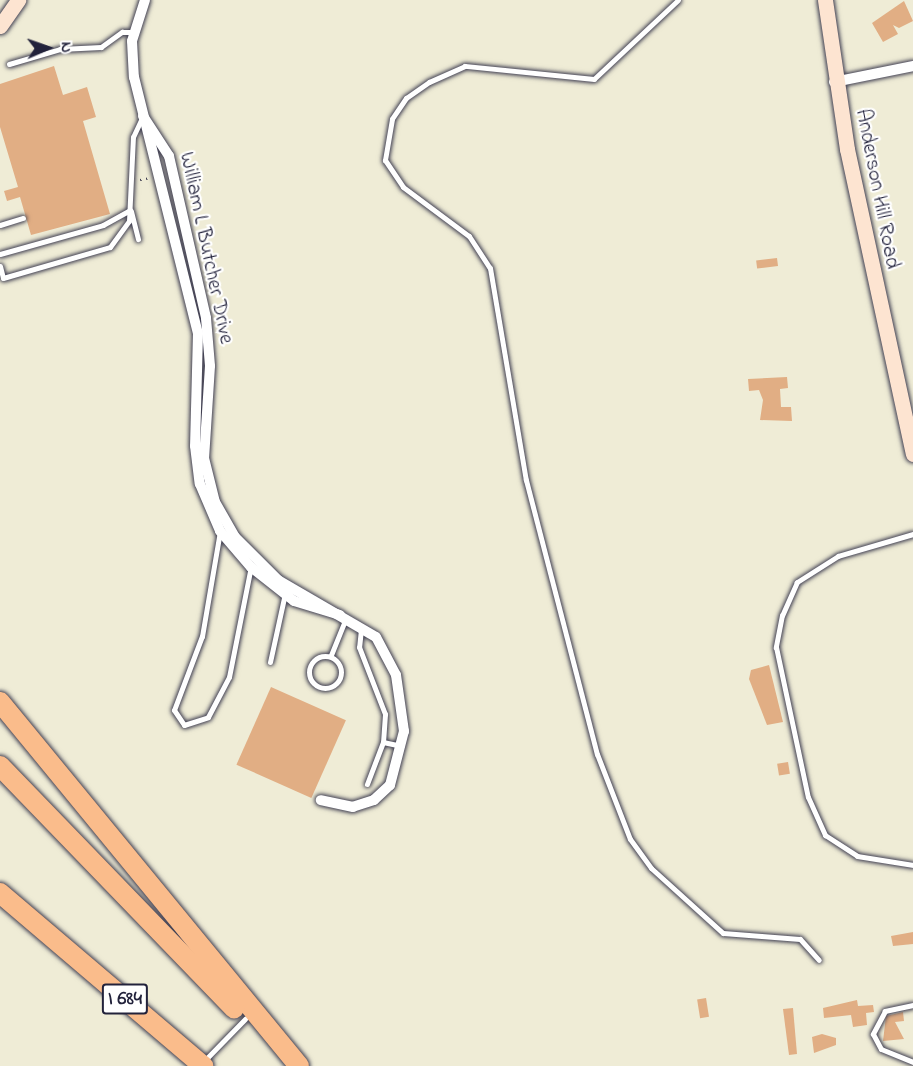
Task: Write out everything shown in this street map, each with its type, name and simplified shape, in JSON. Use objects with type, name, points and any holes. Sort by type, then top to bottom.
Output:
[{"type":"highway","points":[[0,702],[299,1066]]},
{"type":"highway","points":[[0,766],[290,1066]]},
{"type":"highway","points":[[0,893],[47,935]]},
{"type":"highway","points":[[0,905],[47,935]]},
{"type":"highway","name":"I 684","points":[[47,935],[202,1065]]},
{"type":"main road","points":[[0,26],[18,0]]},
{"type":"main road","name":"Anderson Hill Road","points":[[825,0],[834,82],[913,454]]},
{"type":"street","name":"William L Butcher Drive","points":[[145,0],[134,32],[134,77],[142,116],[162,175],[198,333],[195,463],[222,526],[252,562],[286,591],[346,616],[361,626],[386,650],[396,675],[402,747],[390,785],[374,800],[350,807],[321,800]]},
{"type":"street","points":[[834,82],[913,66]]},
{"type":"street","name":"William L Butcher Drive","points":[[142,116],[169,156],[206,318],[210,366],[204,458],[222,526]]},
{"type":"lane","points":[[678,0],[594,79],[465,66],[429,81],[406,98],[392,119],[385,160],[403,187],[469,236],[490,268],[526,480],[597,754],[630,839],[651,868],[723,933],[800,939],[819,960]]},
{"type":"lane","points":[[9,64],[60,49],[101,47],[122,32],[134,32]]},
{"type":"lane","points":[[0,266],[3,278],[110,247],[126,229],[131,209],[133,137],[142,116]]},
{"type":"lane","points":[[131,209],[138,239]]},
{"type":"lane","points":[[0,254],[103,225],[131,209]]},
{"type":"lane","points":[[0,225],[23,218]]},
{"type":"lane","points":[[222,526],[202,636],[174,710],[184,725],[208,717],[229,677],[252,562]]},
{"type":"lane","points":[[913,534],[847,552],[798,582],[782,615],[776,647],[808,797],[825,835],[857,856],[913,865]]},
{"type":"lane","points":[[270,662],[286,591]]},
{"type":"lane","points":[[331,655],[340,672],[337,684],[317,686],[309,677],[310,664],[331,655],[346,616]]},
{"type":"lane","points":[[361,626],[363,658],[385,714],[383,742],[366,784]]},
{"type":"lane","points":[[383,742],[402,747]]},
{"type":"lane","points":[[913,1005],[885,1011],[873,1034],[881,1049],[913,1062]]},
{"type":"lane","points":[[202,1065],[245,1019]]},
{"type":"path","points":[[133,182],[162,175]]},
{"type":"building","points":[[904,1],[913,21],[899,28],[893,25],[898,34],[883,42],[872,23]]},
{"type":"building","points":[[54,66],[63,95],[87,87],[96,117],[83,121],[110,214],[31,235],[20,197],[7,201],[4,191],[18,187],[0,127],[0,84]]},
{"type":"building","points":[[777,258],[778,266],[757,268],[756,261]]},
{"type":"building","points":[[787,377],[788,388],[780,389],[781,407],[791,407],[792,421],[760,420],[763,400],[759,390],[749,391],[748,379]]},
{"type":"building","points":[[769,665],[783,722],[767,725],[749,679],[751,670]]},
{"type":"building","points":[[271,687],[346,720],[311,798],[236,765]]},
{"type":"building","points":[[788,762],[790,774],[779,776],[777,764]]},
{"type":"building","points":[[913,932],[913,944],[893,946],[891,936]]},
{"type":"building","points":[[706,998],[709,1017],[700,1018],[697,999]]},
{"type":"building","points":[[857,1000],[858,1006],[873,1005],[874,1012],[866,1013],[867,1025],[853,1027],[851,1015],[824,1018],[823,1008]]},
{"type":"building","points":[[793,1008],[797,1054],[789,1055],[783,1009]]},
{"type":"building","points":[[903,1012],[904,1021],[895,1022],[904,1039],[883,1041],[886,1016]]},
{"type":"building","points":[[822,1034],[836,1038],[836,1045],[814,1053],[812,1037]]}]
